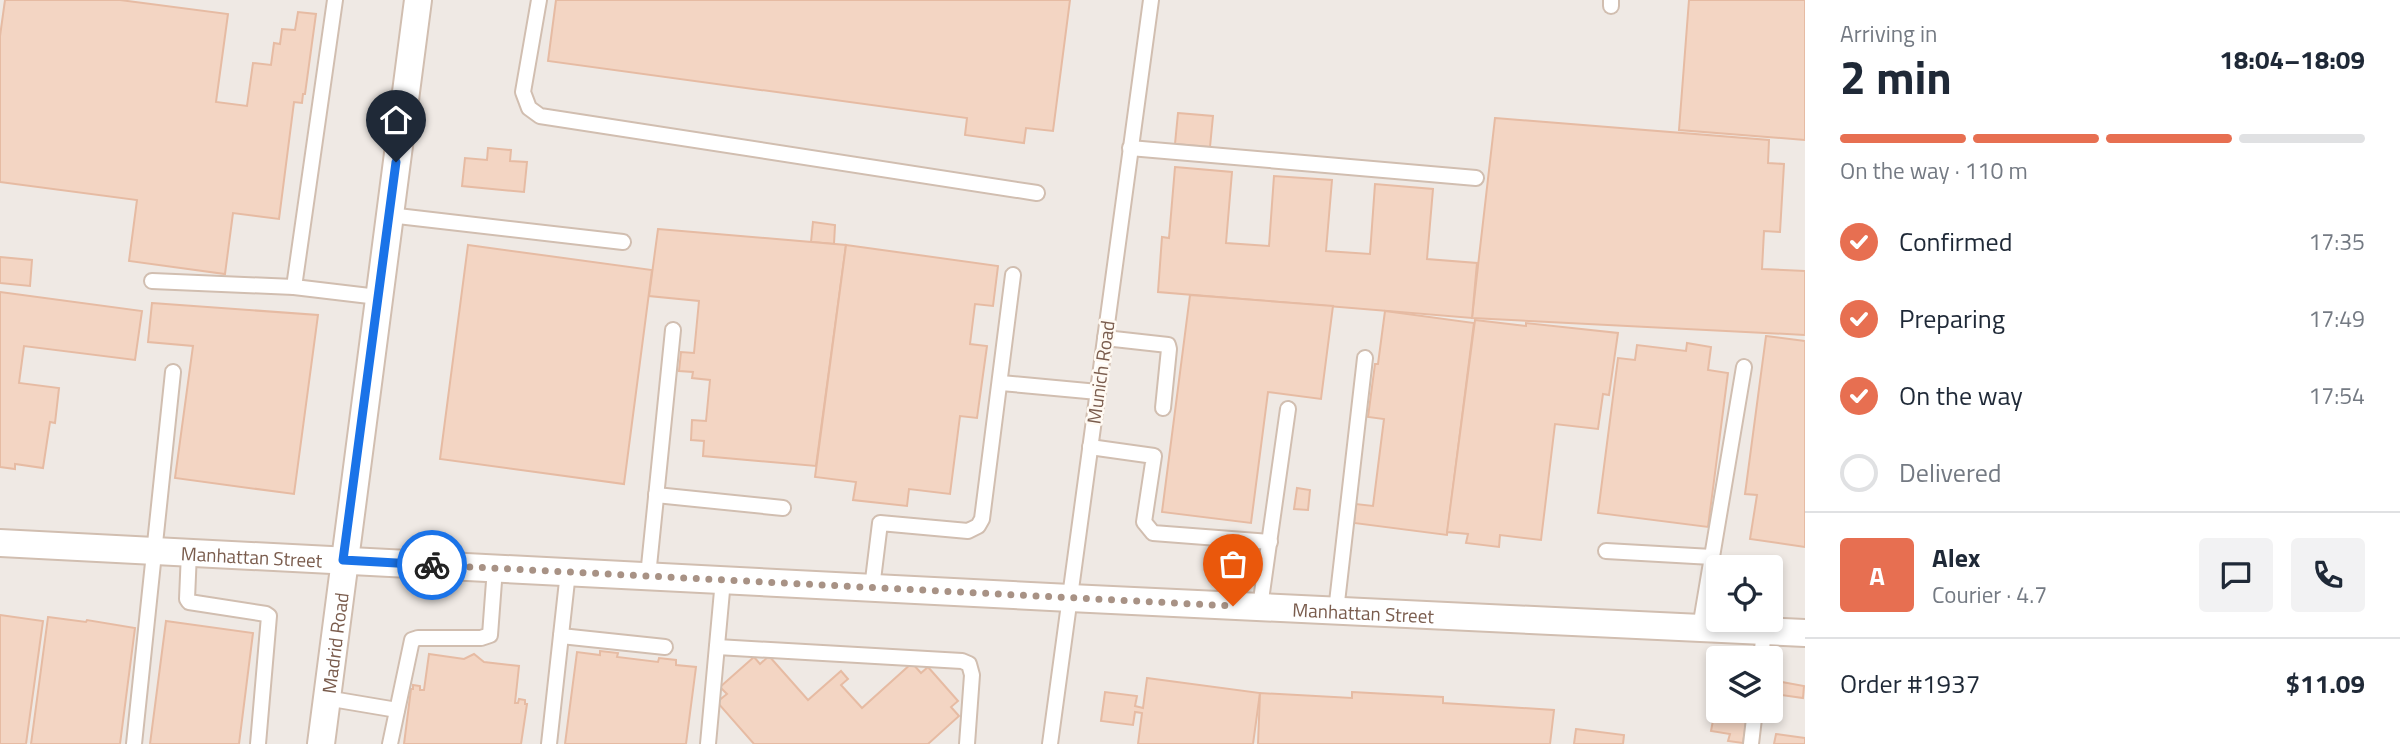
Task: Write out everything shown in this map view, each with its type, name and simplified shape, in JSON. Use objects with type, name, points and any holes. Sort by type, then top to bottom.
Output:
[{"type":"street","name":"Madrid Road","points":[[321,744],[418,0]]},
{"type":"street","name":"Manhattan Street","points":[[0,543],[1706,628]]},
{"type":"street","name":"Manhattan Street","points":[[1783,632],[1805,633]]},
{"type":"lane","points":[[294,287],[335,0]]},
{"type":"lane","points":[[539,0],[523,92],[529,108],[540,116],[1037,193]]},
{"type":"lane","name":"Munich Road","points":[[1050,744],[1151,0]]},
{"type":"lane","points":[[1130,148],[1476,178]]},
{"type":"lane","points":[[389,215],[623,242]]},
{"type":"lane","points":[[872,588],[880,523],[968,531],[978,526],[982,519],[1013,275]]},
{"type":"lane","points":[[152,281],[294,287],[378,297]]},
{"type":"lane","points":[[648,576],[673,330]]},
{"type":"lane","points":[[1105,338],[1168,345],[1163,408]]},
{"type":"lane","points":[[1336,611],[1365,358]]},
{"type":"lane","points":[[1712,555],[1744,367]]},
{"type":"lane","points":[[134,744],[173,372]]},
{"type":"lane","points":[[1001,383],[1098,392]]},
{"type":"lane","points":[[1260,607],[1288,409]]},
{"type":"lane","points":[[1090,447],[1154,456],[1144,522],[1153,533],[1269,542]]},
{"type":"lane","points":[[656,495],[783,508]]},
{"type":"lane","points":[[1606,551],[1706,557]]},
{"type":"lane","points":[[189,552],[189,602],[269,616],[258,744]]},
{"type":"lane","points":[[390,744],[412,640],[481,638],[490,635],[495,568]]},
{"type":"lane","points":[[549,744],[568,572]]},
{"type":"lane","points":[[708,744],[723,580]]},
{"type":"lane","points":[[1700,628],[1706,592]]},
{"type":"lane","points":[[561,636],[665,646]]},
{"type":"lane","points":[[718,647],[969,664],[972,675],[967,744]]},
{"type":"lane","points":[[326,698],[397,710]]},
{"type":"lane","points":[[1751,744],[1753,723]]},
{"type":"shaded area","points":[[0,0],[1805,0],[1805,744],[0,744]]},
{"type":"building","points":[[5,0],[120,0],[228,14],[216,102],[247,106],[253,63],[271,65],[274,43],[280,44],[282,29],[295,30],[298,12],[316,14],[305,94],[302,103],[294,102],[279,219],[233,213],[225,274],[129,261],[137,200],[0,182],[0,36]]},
{"type":"building","points":[[556,0],[1070,0],[1053,131],[1026,128],[1024,143],[965,135],[967,118],[548,61]]},
{"type":"building","points":[[1689,0],[1805,0],[1805,140],[1679,130]]},
{"type":"building","points":[[1178,113],[1213,116],[1210,147],[1175,144]]},
{"type":"building","points":[[1495,118],[1769,140],[1768,163],[1784,164],[1780,232],[1764,231],[1762,269],[1805,271],[1805,335],[1472,318]]},
{"type":"building","points":[[488,148],[511,150],[510,161],[527,162],[524,192],[462,186],[465,158],[487,160]]},
{"type":"building","points":[[1175,167],[1232,172],[1226,243],[1269,246],[1274,176],[1332,180],[1326,251],[1370,254],[1375,184],[1433,189],[1427,259],[1477,263],[1472,318],[1158,292],[1162,237],[1169,238]]},
{"type":"building","points":[[813,222],[835,225],[834,244],[811,242]]},
{"type":"building","points":[[658,229],[846,245],[816,466],[703,456],[704,441],[691,440],[692,420],[706,421],[710,380],[692,378],[693,372],[679,371],[681,352],[694,353],[699,301],[649,296]]},
{"type":"building","points":[[468,245],[652,270],[624,484],[440,459]]},
{"type":"building","points":[[846,245],[998,266],[993,306],[975,304],[970,344],[987,346],[977,418],[960,416],[950,494],[909,489],[907,506],[853,500],[856,482],[815,477]]},
{"type":"building","points":[[0,257],[32,260],[30,286],[0,283]]},
{"type":"building","points":[[0,292],[142,311],[135,360],[24,346],[19,383],[59,388],[55,423],[50,422],[43,468],[15,464],[15,469],[0,467]]},
{"type":"building","points":[[1190,295],[1333,306],[1321,399],[1268,392],[1251,523],[1162,512]]},
{"type":"building","points":[[152,303],[318,315],[294,494],[175,478],[193,346],[148,342]]},
{"type":"building","points":[[1385,311],[1474,323],[1447,535],[1354,523],[1356,504],[1373,506],[1384,419],[1368,417]]},
{"type":"building","points":[[1475,320],[1618,333],[1609,395],[1603,394],[1598,429],[1555,424],[1541,540],[1500,535],[1499,547],[1466,543],[1468,534],[1447,532]]},
{"type":"building","points":[[1766,336],[1805,341],[1805,547],[1750,539],[1757,495],[1745,494]]},
{"type":"building","points":[[1687,343],[1711,347],[1708,370],[1728,373],[1708,527],[1598,513],[1618,358],[1635,360],[1637,345],[1686,351]]},
{"type":"building","points":[[1297,488],[1310,490],[1308,510],[1294,509]]},
{"type":"building","points":[[0,615],[43,621],[26,744],[0,744]]},
{"type":"building","points":[[48,617],[135,628],[120,744],[31,744]]},
{"type":"building","points":[[166,621],[253,633],[239,744],[150,744]]},
{"type":"building","points":[[600,651],[618,653],[617,657],[658,662],[659,658],[676,660],[676,665],[696,667],[686,744],[565,744],[577,652],[600,655]]},
{"type":"building","points":[[429,654],[464,659],[474,654],[484,662],[519,666],[515,703],[518,703],[519,699],[525,700],[527,704],[521,744],[404,744],[411,689],[413,685],[424,690]]},
{"type":"building","points":[[769,656],[808,700],[841,671],[848,679],[841,685],[862,708],[912,663],[921,673],[928,667],[958,701],[951,707],[959,716],[928,744],[754,744],[717,702],[727,694],[720,687],[754,657],[760,664]]},
{"type":"building","points":[[1147,678],[1260,693],[1253,744],[1138,744],[1142,713],[1135,712],[1133,725],[1101,721],[1105,692],[1137,696],[1135,706],[1143,708]]},
{"type":"building","points":[[1783,682],[1804,686],[1803,698],[1783,695]]},
{"type":"building","points":[[1352,692],[1443,697],[1443,703],[1554,710],[1550,744],[1258,744],[1260,693],[1352,698]]},
{"type":"building","points":[[1713,723],[1746,723],[1743,743],[1728,741],[1730,734],[1711,731]]},
{"type":"building","points":[[1576,729],[1624,735],[1623,744],[1574,744]]},
{"type":"building","points":[[1776,734],[1805,738],[1805,744],[1774,744]]},
{"type":"way so far","points":[[432,565],[1233,606]]},
{"type":"route","points":[[396,162],[343,560],[432,565]]}]
